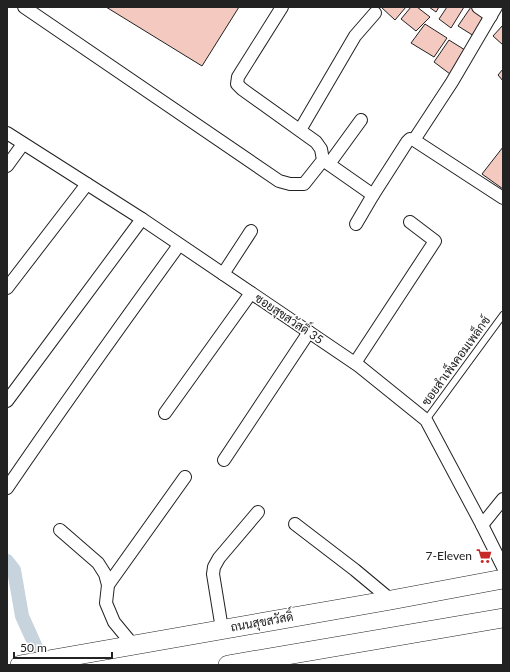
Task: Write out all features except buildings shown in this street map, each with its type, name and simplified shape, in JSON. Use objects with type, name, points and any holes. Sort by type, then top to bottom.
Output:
[{"type":"main road","name":"ถนนสุขสวัสดิ์","points":[[24,664],[503,579]]},
{"type":"main road","points":[[228,665],[503,618]]},
{"type":"street","points":[[24,7],[279,182],[304,184],[326,162],[361,120]]},
{"type":"street","points":[[282,7],[238,77],[237,84],[316,142],[321,149],[326,162],[373,195]]},
{"type":"street","points":[[414,140],[452,82],[493,12],[478,7]]},
{"type":"street","points":[[300,130],[355,36],[375,13]]},
{"type":"street","name":"ซอยสุขสวัสดิ์ 35","points":[[7,133],[142,220],[355,363],[426,420],[503,567]]},
{"type":"street","points":[[356,224],[373,195],[410,139],[414,140],[503,198]]},
{"type":"street","points":[[7,166],[23,144]]},
{"type":"street","points":[[7,288],[87,184]]},
{"type":"street","points":[[7,401],[142,220]]},
{"type":"street","points":[[355,363],[435,241],[410,222]]},
{"type":"street","points":[[223,274],[251,231]]},
{"type":"street","points":[[7,488],[118,328],[179,245]]},
{"type":"street","points":[[165,413],[252,293]]},
{"type":"street","points":[[224,460],[309,332]]},
{"type":"street","points":[[108,586],[185,477]]},
{"type":"street","points":[[482,525],[503,499]]},
{"type":"street","points":[[222,629],[214,567],[219,558],[258,512]]},
{"type":"street","points":[[295,524],[391,600]]},
{"type":"street","points":[[60,530],[98,563],[105,574],[108,586],[106,603],[114,622],[133,645]]},
{"type":"lane","name":"ซอยสำเพ็งคอมเพล็กซ์","points":[[426,420],[503,315]]},
{"type":"waterway","points":[[7,561],[14,570],[22,616],[44,665]]},
{"type":"place","name":"7-Eleven","points":[[484,556]]}]
